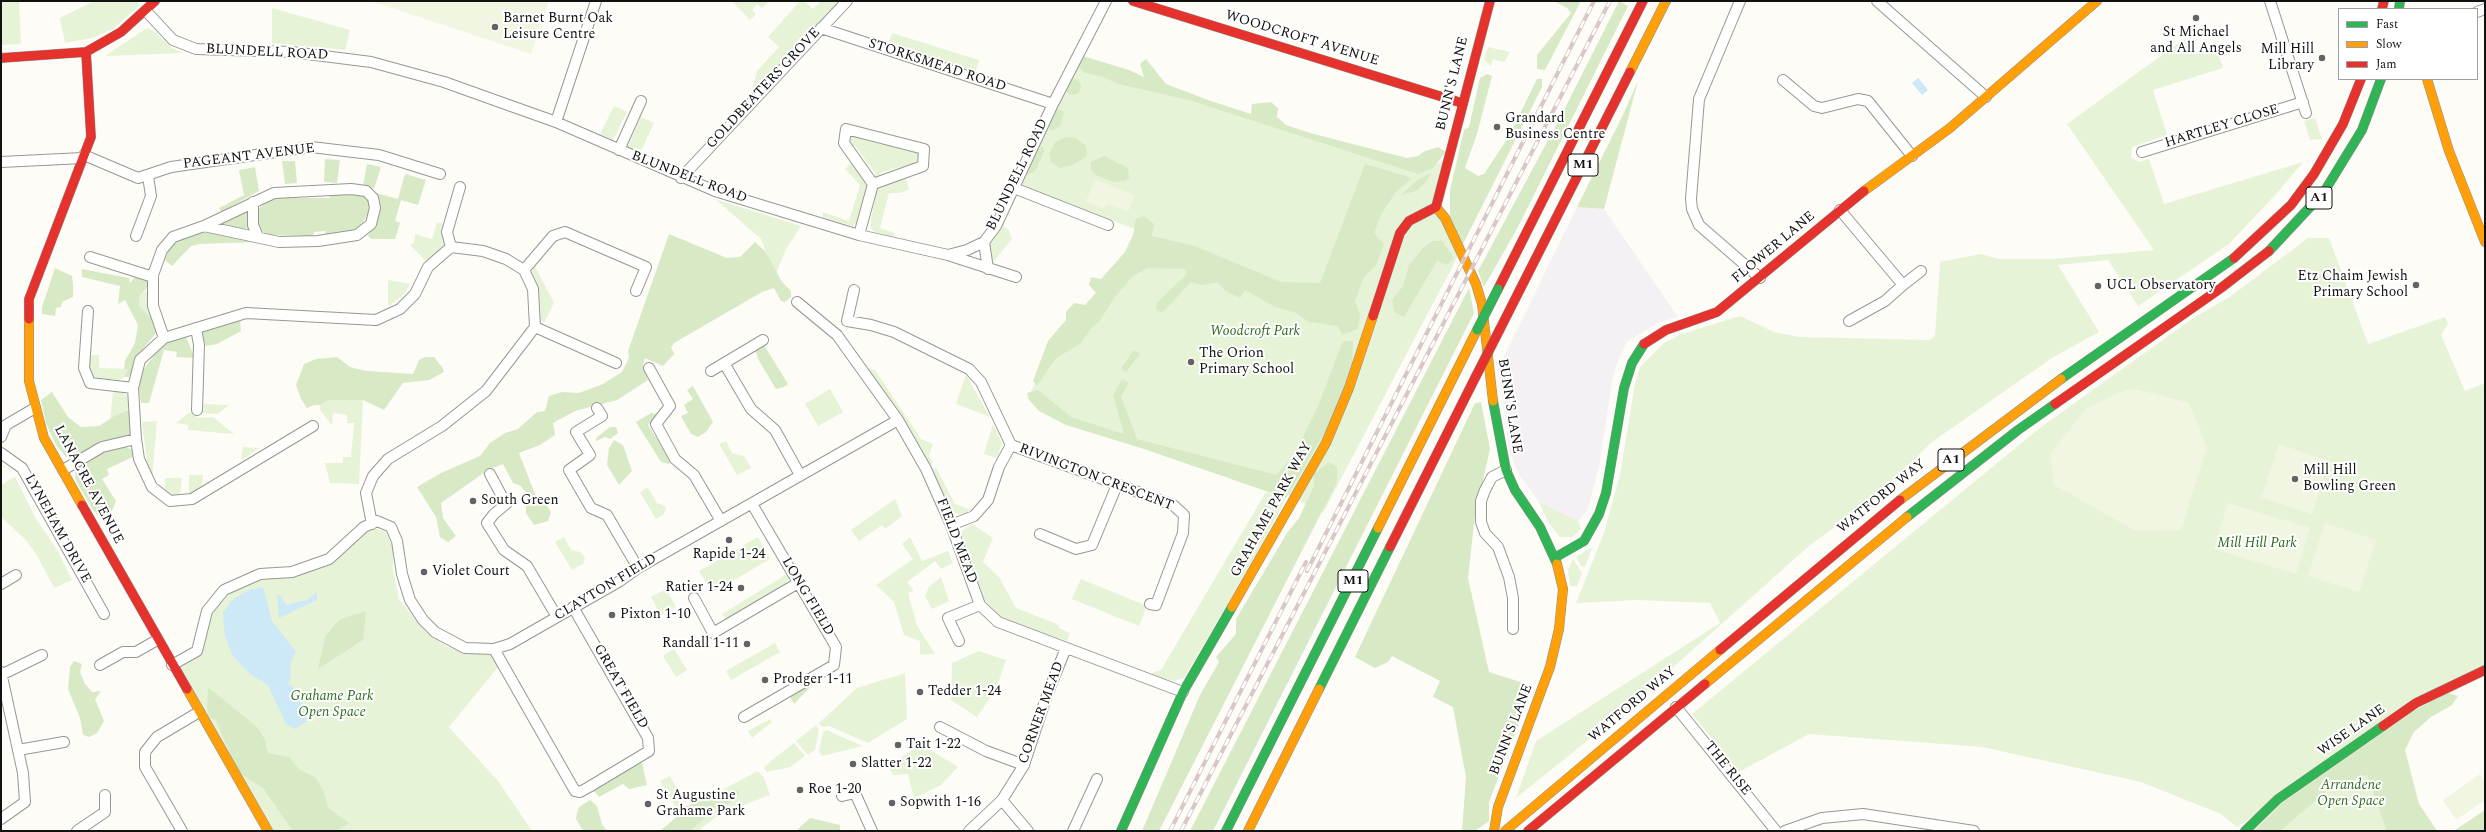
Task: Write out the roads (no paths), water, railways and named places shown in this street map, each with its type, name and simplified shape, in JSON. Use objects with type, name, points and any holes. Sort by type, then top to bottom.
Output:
[{"type":"main road","points":[[1,58],[86,52],[121,32],[146,11],[155,1]]},
{"type":"main road","name":"WOODCROFT AVENUE","points":[[1133,1],[1462,103]]},
{"type":"main road","name":"BUNN'S LANE","points":[[1490,1],[1462,103],[1436,207],[1444,218],[1476,284],[1482,304],[1494,412],[1506,470],[1515,490],[1540,527],[1556,558],[1563,589],[1558,637],[1550,667],[1498,807],[1494,831]]},
{"type":"main road","name":"M1","points":[[1226,831],[1643,1]]},
{"type":"main road","name":"M1","points":[[1248,831],[1666,1]]},
{"type":"main road","name":"FLOWER LANE","points":[[1556,558],[1584,541],[1599,514],[1606,493],[1624,388],[1632,363],[1641,348],[1666,330],[1717,312],[1760,278],[1840,210],[1912,156],[1986,97],[2084,5],[2097,1]]},
{"type":"main road","name":"LANACRE AVENUE","points":[[86,52],[91,116],[91,137],[29,299],[29,381],[35,408],[44,438],[157,640],[268,831]]},
{"type":"main road","name":"WATFORD WAY","points":[[1505,831],[1914,488],[2012,414],[2215,273],[2248,247],[2291,205],[2314,174],[2343,124],[2361,80]]},
{"type":"main road","name":"WATFORD WAY","points":[[1528,831],[1948,483],[2024,425],[2221,288],[2276,246],[2324,192],[2347,156],[2362,130],[2381,80]]},
{"type":"main road","points":[[2427,80],[2449,151],[2485,242]]},
{"type":"main road","name":"GRAHAME PARK WAY","points":[[1121,831],[1183,692],[1265,552],[1326,443],[1349,388],[1400,233],[1409,221],[1418,214],[1436,207]]},
{"type":"main road","name":"WISE LANE","points":[[2245,831],[2278,799],[2416,703],[2485,670]]},
{"type":"street","points":[[556,122],[596,1]]},
{"type":"street","name":"GOLDBEATERS GROVE","points":[[681,178],[847,1]]},
{"type":"street","name":"BLUNDELL ROAD","points":[[146,11],[174,40],[196,49],[292,52],[370,62],[444,82],[556,122],[681,178],[715,191],[860,235],[948,255],[967,250],[984,242],[996,226],[1053,104],[1106,1]]},
{"type":"street","points":[[1740,1],[1699,99],[1691,199],[1692,210],[1699,225],[1760,278]]},
{"type":"street","points":[[1877,1],[1986,97]]},
{"type":"street","points":[[2270,1],[2306,113]]},
{"type":"street","name":"STORKSMEAD ROAD","points":[[821,28],[1053,104]]},
{"type":"street","points":[[1783,80],[1814,106],[1822,108],[1858,99],[1868,101],[1912,156]]},
{"type":"street","points":[[619,150],[641,101]]},
{"type":"street","name":"HARTLEY CLOSE","points":[[2142,152],[2302,102]]},
{"type":"street","points":[[860,235],[873,184],[844,143],[846,130],[924,149],[923,166],[873,184]]},
{"type":"street","name":"PAGEANT AVENUE","points":[[84,157],[138,178],[172,167],[312,147],[379,155],[408,162],[440,174]]},
{"type":"street","points":[[1,162],[84,157]]},
{"type":"street","points":[[136,236],[151,196],[148,176]]},
{"type":"street","points":[[451,247],[447,232],[460,187]]},
{"type":"street","points":[[1014,188],[1108,225]]},
{"type":"street","points":[[164,338],[153,306],[153,277],[162,250],[173,237],[204,226],[274,193],[351,189],[366,191],[373,198],[375,208],[371,224],[357,235],[318,241],[279,242],[204,226]]},
{"type":"street","points":[[253,202],[253,225],[258,237]]},
{"type":"street","points":[[1840,210],[1903,285]]},
{"type":"street","points":[[524,270],[553,236],[565,232],[646,267],[636,291]]},
{"type":"street","points":[[984,242],[988,269]]},
{"type":"street","points":[[172,665],[197,651],[207,611],[224,590],[260,574],[292,572],[329,560],[368,525],[366,493],[372,476],[388,459],[442,426],[486,391],[535,327],[533,289],[524,270],[506,259],[483,251],[451,247],[428,267],[415,294],[400,309],[376,320],[246,313],[164,338],[140,360],[133,388],[136,439],[139,459],[152,487],[170,501],[192,499],[313,426]]},
{"type":"street","points":[[948,255],[1016,277]]},
{"type":"street","points":[[90,257],[153,277]]},
{"type":"street","points":[[1849,321],[1885,300],[1921,271]]},
{"type":"street","points":[[854,290],[847,321],[871,325],[894,332],[969,369],[980,382],[1011,445]]},
{"type":"street","name":"FIELD MEAD","points":[[797,302],[837,335],[898,420],[926,470],[951,525],[980,605],[998,622],[1183,692]]},
{"type":"street","points":[[88,311],[84,368],[90,382],[133,388]]},
{"type":"street","points":[[535,327],[616,363]]},
{"type":"street","points":[[196,328],[199,345],[197,410]]},
{"type":"street","points":[[711,371],[763,340]]},
{"type":"street","points":[[724,363],[751,409],[775,430],[800,475]]},
{"type":"street","points":[[649,368],[670,406],[656,424],[675,459],[694,475],[721,521]]},
{"type":"street","points":[[1,437],[6,425],[35,408]]},
{"type":"street","points":[[597,408],[602,416],[576,432],[590,455],[569,470],[591,508],[608,515],[638,568]]},
{"type":"street","name":"CLAYTON FIELD","points":[[368,525],[377,521],[391,527],[397,541],[402,574],[410,600],[423,620],[435,632],[465,648],[494,650],[510,644],[620,581],[638,568],[898,420]]},
{"type":"street","points":[[63,470],[102,447],[136,439]]},
{"type":"street","name":"RIVINGTON CRESCENT","points":[[951,525],[974,516],[988,500],[999,467],[1011,445],[1173,505],[1184,515],[1183,533],[1156,606],[1150,604]]},
{"type":"street","name":"LYNEHAM DRIVE","points":[[1,453],[22,468],[104,614]]},
{"type":"street","points":[[1506,470],[1492,477],[1485,490],[1481,501],[1481,522],[1485,533],[1498,547],[1510,577],[1513,598],[1512,629]]},
{"type":"street","points":[[490,474],[506,504],[494,514],[487,523],[504,550],[527,566],[557,617]]},
{"type":"street","points":[[1040,534],[1076,549],[1092,545],[1117,485]]},
{"type":"street","name":"LONG FIELD","points":[[744,717],[834,665],[836,647],[752,504]]},
{"type":"street","points":[[1,584],[16,575]]},
{"type":"street","points":[[694,598],[713,633],[798,583]]},
{"type":"street","points":[[959,641],[948,618],[980,605]]},
{"type":"street","name":"GREAT FIELD","points":[[494,650],[574,791],[584,790],[649,751],[648,738],[573,607]]},
{"type":"street","points":[[100,665],[123,652],[136,652],[157,640]]},
{"type":"street","name":"CORNER MEAD","points":[[969,831],[1002,800],[1024,765],[1047,695],[1066,648]]},
{"type":"street","points":[[1,819],[25,802],[23,773],[2,673],[42,655]]},
{"type":"street","name":"THE RISE","points":[[1676,707],[1776,831]]},
{"type":"street","points":[[182,831],[145,767],[145,752],[157,737],[199,712]]},
{"type":"street","points":[[940,727],[986,751],[1024,765]]},
{"type":"street","points":[[18,750],[64,742]]},
{"type":"street","points":[[1073,831],[1097,779]]},
{"type":"street","points":[[842,796],[855,793],[872,831]]},
{"type":"street","points":[[77,831],[105,812],[105,795]]},
{"type":"street","points":[[1002,800],[1028,831]]},
{"type":"street","points":[[1785,831],[1822,818],[1862,814],[1974,831]]},
{"type":"water","points":[[1918,78],[1928,90],[1922,95],[1912,83]]},
{"type":"water","points":[[263,587],[272,621],[296,652],[290,664],[291,676],[288,684],[295,688],[309,720],[295,729],[286,724],[268,685],[250,674],[233,656],[225,637],[223,613],[233,599],[249,590]]},
{"type":"water","points":[[317,592],[317,600],[279,618],[277,595],[280,595],[286,605],[307,600]]},
{"type":"railway","points":[[1307,571],[1594,1]]},
{"type":"railway","points":[[1181,831],[1610,1]]},
{"type":"railway","points":[[1170,831],[1306,562]]},
{"type":"place","name":"St Michael and All Angels","points":[[2196,18]]},
{"type":"place","name":"Barnet Burnt Oak Leisure Centre","points":[[495,27]]},
{"type":"place","name":"Mill Hill Library","points":[[2322,58]]},
{"type":"place","name":"Grandard Business Centre","points":[[1497,127]]},
{"type":"place","name":"Etz Chaim Jewish Primary School","points":[[2416,285]]},
{"type":"place","name":"UCL Observatory","points":[[2098,286]]},
{"type":"place","name":"The Orion Primary School","points":[[1191,362]]},
{"type":"place","name":"Mill Hill Bowling Green","points":[[2295,479]]},
{"type":"place","name":"South Green","points":[[473,501]]},
{"type":"place","name":"Rapide 1-24","points":[[729,540]]},
{"type":"place","name":"Violet Court","points":[[424,572]]},
{"type":"place","name":"Ratier 1-24","points":[[741,588]]},
{"type":"place","name":"Pixton 1-10","points":[[612,615]]},
{"type":"place","name":"Randall 1-11","points":[[747,644]]},
{"type":"place","name":"Prodger 1-11","points":[[765,680]]},
{"type":"place","name":"Tedder 1-24","points":[[920,692]]},
{"type":"place","name":"Tait 1-22","points":[[898,745]]},
{"type":"place","name":"Slatter 1-22","points":[[853,764]]},
{"type":"place","name":"Roe 1-20","points":[[800,790]]},
{"type":"place","name":"Sopwith 1-16","points":[[892,803]]},
{"type":"place","name":"St Augustine Grahame Park","points":[[648,804]]},
{"type":"park label","name":"Woodcroft Park","points":[[1255,332]]},
{"type":"park label","name":"Mill Hill Park","points":[[2257,544]]},
{"type":"park label","name":"Grahame Park Open Space","points":[[332,706]]},
{"type":"park label","name":"Arrandene Open Space","points":[[2351,794]]}]
